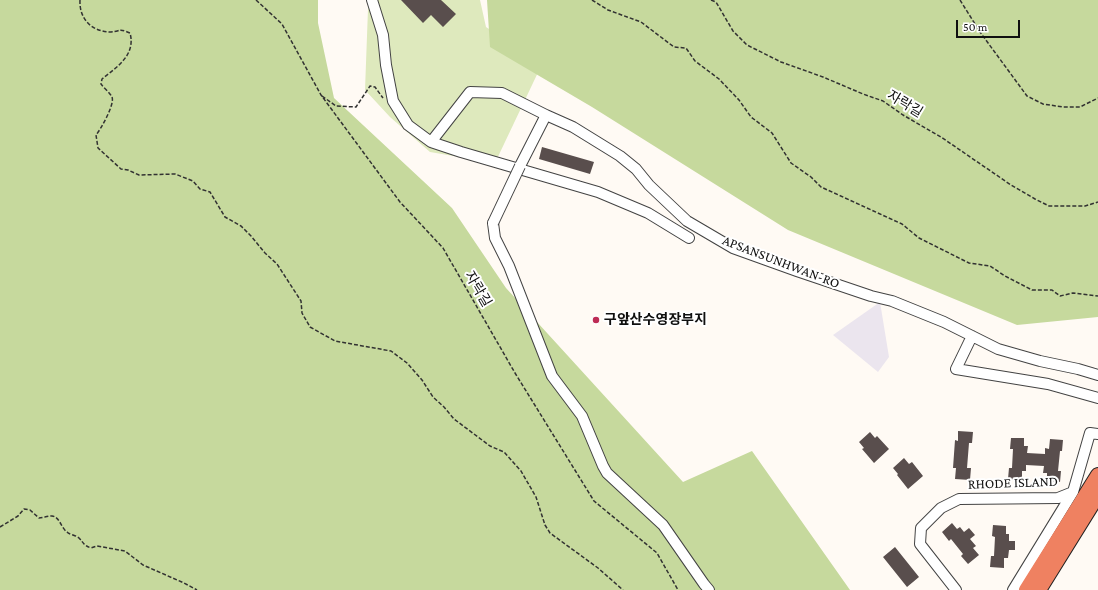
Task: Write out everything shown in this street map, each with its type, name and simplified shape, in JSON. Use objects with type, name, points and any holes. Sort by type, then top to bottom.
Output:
[{"type":"highway","points":[[1026,590],[1098,475]]},
{"type":"highway","points":[[1039,590],[1098,495]]},
{"type":"street","points":[[372,0],[383,35],[386,65],[393,101],[408,125],[431,142],[598,192],[648,213],[689,238]]},
{"type":"street","name":"APSANSUNHWAN-RO","points":[[431,142],[470,92],[502,93],[573,127],[620,156],[636,169],[649,185],[687,221],[733,248],[871,296],[892,301],[944,322],[998,349],[1098,375]]},
{"type":"street","points":[[546,115],[493,223],[495,238],[509,266],[552,376],[582,416],[607,473],[663,525],[709,590]]},
{"type":"street","points":[[972,336],[956,369],[1048,384],[1098,398]]},
{"type":"street","points":[[1078,369],[1098,367]]},
{"type":"street","name":"RHODE ISLAND","points":[[956,590],[920,544],[921,528],[941,508],[959,499],[1058,498],[1073,492],[1090,433],[1098,434]]},
{"type":"street","points":[[1013,590],[1073,492]]},
{"type":"path","points":[[80,0],[82,15],[88,23],[100,31],[113,32],[121,30],[130,33],[132,40],[131,50],[123,61],[102,79],[101,84],[112,96],[112,104],[101,129],[96,135],[98,148],[121,169],[128,170],[139,175],[175,174],[193,181],[200,189],[210,192],[225,217],[241,226],[277,264],[301,301],[302,312],[310,327],[334,341],[391,351],[407,363],[422,380],[433,397],[454,419],[490,446],[504,452],[521,471],[536,497],[545,525],[550,533],[598,568],[623,590]]},
{"type":"path","name":"자락길","points":[[256,0],[282,24],[320,95],[400,202],[443,248],[516,373],[594,501],[657,553],[678,590]]},
{"type":"path","points":[[592,0],[608,10],[642,22],[674,47],[686,48],[695,61],[719,79],[734,94],[751,117],[772,133],[791,163],[811,177],[821,187],[902,224],[919,238],[969,263],[990,266],[1005,276],[1032,290],[1052,290],[1060,296],[1073,293],[1098,296]]},
{"type":"path","name":"자락길","points":[[712,0],[716,2],[733,31],[748,45],[781,62],[883,101],[903,115],[941,137],[1011,185],[1035,199],[1049,206],[1086,206],[1098,202]]},
{"type":"path","points":[[960,0],[980,32],[1027,96],[1044,104],[1063,107],[1080,107],[1098,98]]},
{"type":"path","points":[[320,95],[336,106],[356,107],[370,86],[376,87],[384,99],[393,101]]},
{"type":"path","points":[[0,527],[18,516],[24,509],[30,510],[39,518],[50,516],[54,517],[60,522],[67,533],[79,538],[82,543],[87,546],[91,548],[97,546],[125,551],[143,565],[197,590]]},
{"type":"shaded area","points":[[880,302],[889,357],[878,372],[833,335]]},
{"type":"green space","points":[[0,0],[318,0],[318,23],[334,98],[452,208],[506,288],[683,482],[752,451],[850,590],[0,590]]},
{"type":"green space","points":[[375,0],[480,0],[486,27],[542,64],[495,163],[430,152],[390,117],[365,90],[368,9]]},
{"type":"green space","points":[[487,0],[1098,0],[1098,317],[1017,325],[788,230],[592,107],[490,47]]},
{"type":"building","points":[[401,0],[441,0],[456,14],[443,27],[431,15],[423,23]]},
{"type":"building","points":[[542,147],[594,162],[590,174],[539,159]]},
{"type":"building","points":[[958,431],[973,432],[972,443],[969,443],[967,468],[971,468],[970,480],[955,479],[956,468],[953,468],[955,440],[958,441]]},
{"type":"building","points":[[870,432],[875,438],[877,436],[889,449],[874,463],[862,449],[864,448],[859,442]]},
{"type":"building","points":[[1011,438],[1024,438],[1024,446],[1028,446],[1027,453],[1045,454],[1045,448],[1049,449],[1050,439],[1063,440],[1062,451],[1060,451],[1058,471],[1061,471],[1060,482],[1047,481],[1047,473],[1043,473],[1044,466],[1026,465],[1026,471],[1022,471],[1022,480],[1008,479],[1009,468],[1012,468],[1013,449],[1010,449]]},
{"type":"building","points":[[904,458],[909,464],[912,462],[923,476],[908,489],[893,468]]},
{"type":"building","points":[[952,523],[957,529],[960,527],[964,532],[969,528],[975,535],[970,539],[976,546],[973,548],[979,555],[968,564],[961,556],[963,554],[951,539],[949,541],[942,532]]},
{"type":"building","points":[[993,525],[1006,526],[1006,534],[1009,534],[1009,541],[1015,541],[1015,550],[1009,550],[1008,558],[1004,558],[1004,568],[990,567],[991,556],[994,556],[995,537],[992,536]]},
{"type":"building","points":[[895,547],[919,577],[907,587],[883,557]]},
{"type":"place","name":"구앞산수영장부지","points":[[596,320]]}]
